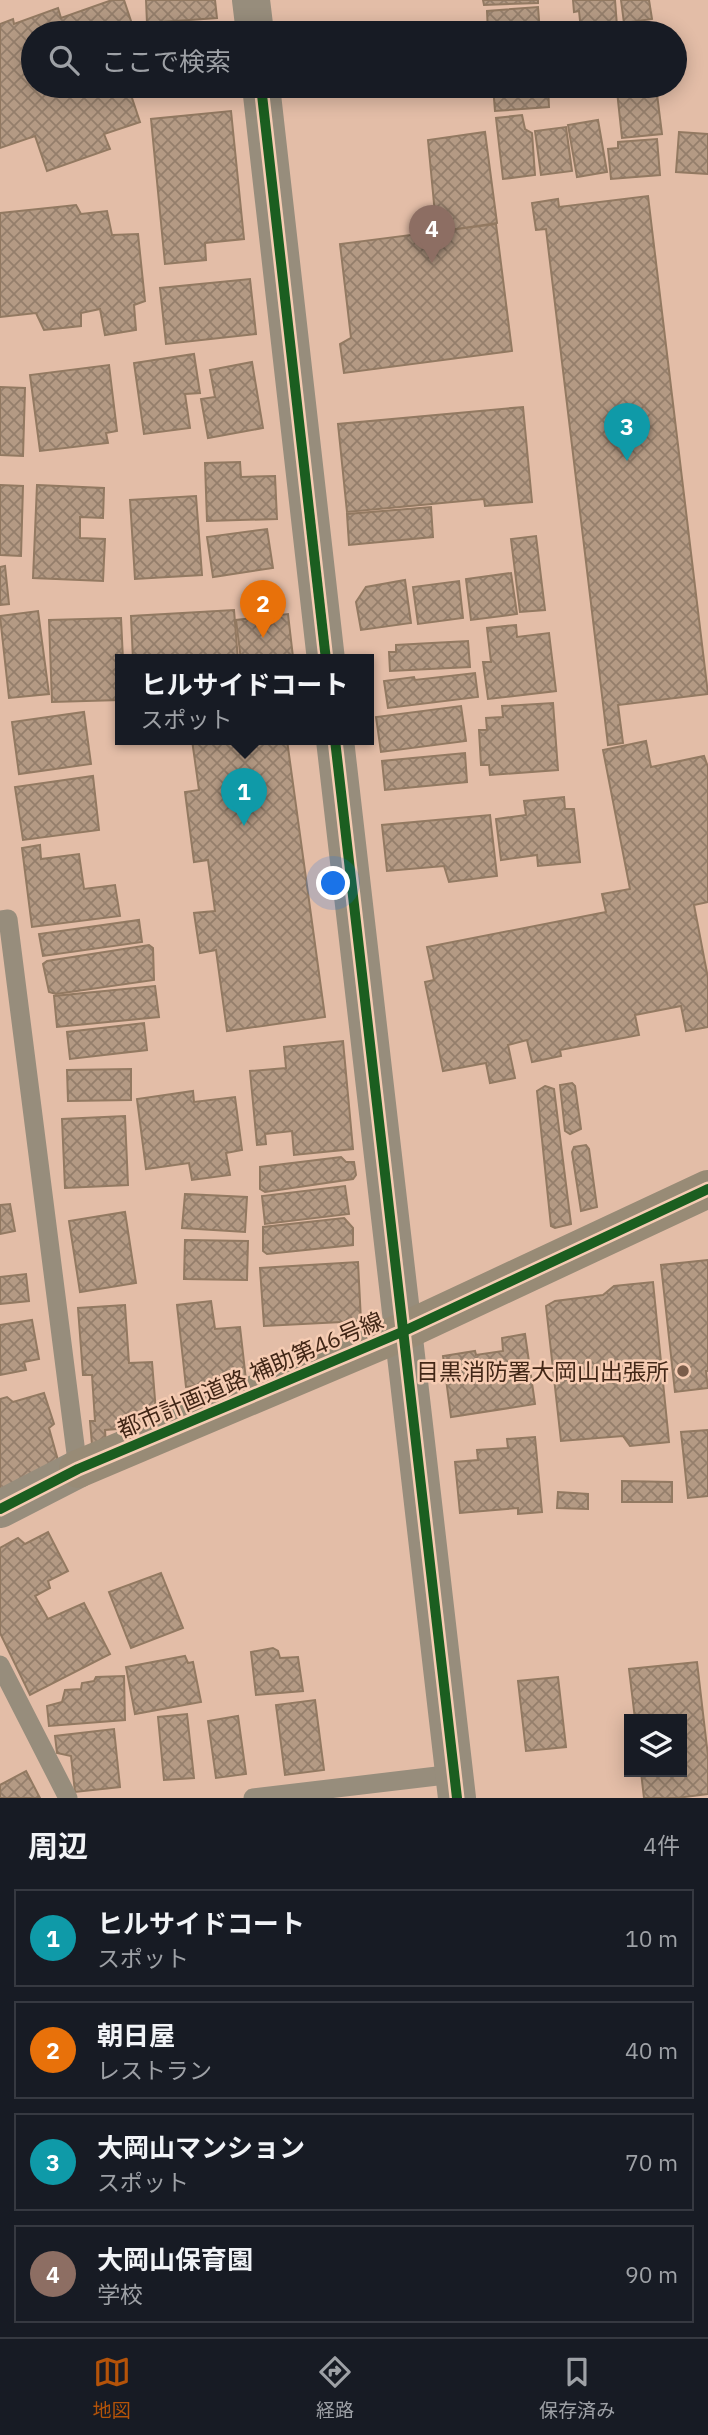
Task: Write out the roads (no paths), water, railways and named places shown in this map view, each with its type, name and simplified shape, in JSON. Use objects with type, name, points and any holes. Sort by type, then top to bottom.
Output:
[{"type":"street","points":[[251,0],[254,21]]},
{"type":"street","points":[[262,98],[325,654]]},
{"type":"street","points":[[336,745],[456,1786]]},
{"type":"street","name":"都市計画道路 補助第46号線","points":[[0,1509],[78,1469],[402,1332],[708,1189]]},
{"type":"lane","points":[[0,920],[8,919],[78,1469]]},
{"type":"lane","points":[[0,1665],[68,1798]]},
{"type":"lane","points":[[253,1798],[456,1786]]},
{"type":"place","name":"大岡山保育園","points":[[432,263]]},
{"type":"place","name":"大岡山マンション","points":[[627,461]]},
{"type":"place","name":"朝日屋","points":[[263,638]]},
{"type":"place","name":"ヒルサイドコート","points":[[244,826]]},
{"type":"place","name":"目黒消防署大岡山出張所","points":[[683,1371]]}]
